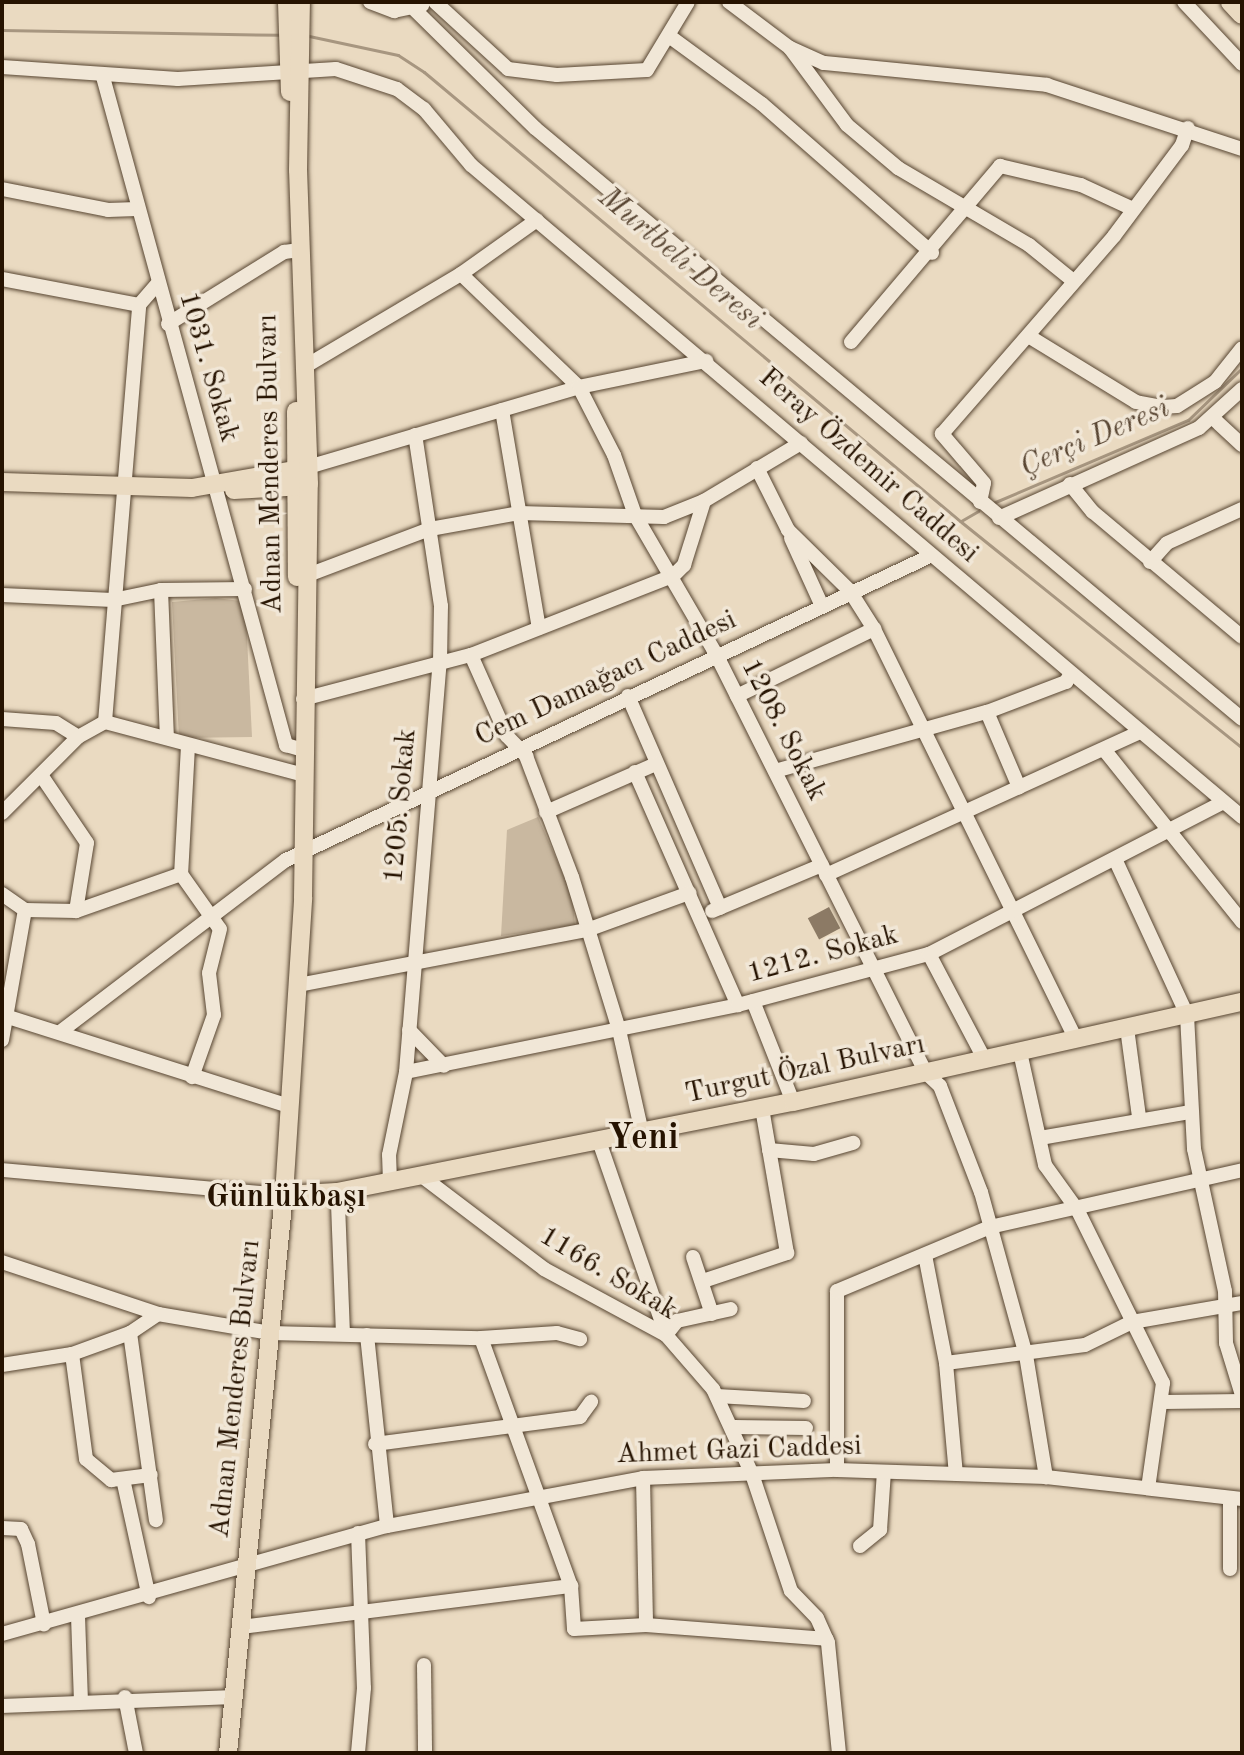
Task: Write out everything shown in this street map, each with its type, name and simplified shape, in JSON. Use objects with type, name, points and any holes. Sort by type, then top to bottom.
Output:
[{"type":"highway","points":[[1231,2],[1242,14]]},
{"type":"main road","name":"Adnan Menderes Bulvarı","points":[[287,2],[294,65],[306,366],[302,478],[308,575],[303,647]]},
{"type":"main road","name":"Adnan Menderes Bulvarı","points":[[294,65],[301,2]]},
{"type":"main road","name":"Adnan Menderes Bulvarı","points":[[228,1753],[284,1195],[305,851],[301,281]]},
{"type":"main road","points":[[2,482],[119,490],[215,487],[302,478]]},
{"type":"main road","name":"Turgut Özal Bulvarı","points":[[284,1195],[423,1177],[642,1133],[1242,1002]]},
{"type":"street","points":[[370,2],[394,11],[414,9],[432,2],[518,75],[647,70],[688,2]]},
{"type":"street","points":[[729,2],[790,48],[824,63],[1047,85],[1188,128],[1242,149]]},
{"type":"street","points":[[1184,2],[1242,64]]},
{"type":"street","points":[[414,9],[535,128],[1242,719]]},
{"type":"street","points":[[669,36],[762,104],[932,253]]},
{"type":"street","points":[[790,48],[847,125],[964,211],[1029,245],[1072,280]]},
{"type":"street","name":"Feray Özdemir Caddesi","points":[[2,67],[103,77],[178,79],[294,65],[336,69],[397,89],[424,109],[471,165],[706,361],[1138,733],[1242,817]]},
{"type":"street","name":"1031. Sokak","points":[[103,77],[157,284],[245,589],[286,745],[304,750]]},
{"type":"street","points":[[980,502],[984,483],[942,434],[1030,337],[1072,280],[1133,209],[1182,145],[1188,128]]},
{"type":"street","points":[[851,342],[932,253],[1000,166],[1081,185],[1133,209]]},
{"type":"street","points":[[2,189],[108,210],[137,209]]},
{"type":"street","points":[[306,366],[461,274],[537,220]]},
{"type":"street","points":[[168,324],[284,252],[300,250]]},
{"type":"street","name":"1208. Sokak","points":[[461,274],[579,387],[635,515],[717,656],[926,1073],[940,1086],[990,1227],[1026,1355],[1046,1477]]},
{"type":"street","points":[[2,279],[139,305]]},
{"type":"street","points":[[105,722],[119,490],[139,305],[157,284]]},
{"type":"street","points":[[1030,337],[1136,402],[1162,407],[1177,406],[1215,382],[1242,348]]},
{"type":"street","points":[[302,478],[415,435],[579,387],[706,361]]},
{"type":"street","points":[[999,518],[1214,419],[1242,389]]},
{"type":"street","points":[[502,410],[539,628]]},
{"type":"street","points":[[1214,419],[1242,445]]},
{"type":"street","name":"1205. Sokak","points":[[390,1182],[389,1155],[406,1072],[440,662],[441,606],[415,435]]},
{"type":"street","points":[[308,575],[430,529],[519,513],[664,517],[704,501],[801,443]]},
{"type":"street","points":[[757,468],[822,606]]},
{"type":"street","points":[[1070,484],[1150,562],[1242,637]]},
{"type":"street","points":[[303,699],[471,655],[673,576],[684,565],[704,501]]},
{"type":"street","points":[[1150,562],[1167,543],[1242,509]]},
{"type":"street","points":[[788,530],[850,591],[874,629],[968,813],[1076,1039]]},
{"type":"street","name":"Cem Damağacı Caddesi","points":[[60,1032],[209,915],[305,851],[519,747],[930,556]]},
{"type":"street","points":[[2,595],[113,600],[161,590],[245,589]]},
{"type":"street","points":[[161,590],[167,738]]},
{"type":"street","points":[[737,696],[874,629]]},
{"type":"street","points":[[471,655],[507,736],[519,747],[546,812],[619,1030],[642,1133]]},
{"type":"street","points":[[775,771],[987,712],[1066,682],[1071,673]]},
{"type":"street","points":[[628,696],[720,908]]},
{"type":"street","points":[[987,712],[1019,787]]},
{"type":"street","points":[[2,719],[56,723],[78,737]]},
{"type":"street","points":[[2,813],[78,737],[105,722],[304,775]]},
{"type":"street","points":[[700,916],[968,813],[1019,787],[1106,752],[1138,733]]},
{"type":"street","points":[[188,746],[181,874],[220,929],[209,973],[214,1015],[192,1077]]},
{"type":"street","points":[[1106,752],[1242,922]]},
{"type":"street","points":[[546,812],[656,764]]},
{"type":"street","points":[[635,772],[738,1005]]},
{"type":"street","points":[[41,775],[87,843],[76,911]]},
{"type":"street","name":"1212. Sokak","points":[[406,1072],[738,1005],[929,954],[1223,802]]},
{"type":"street","points":[[1115,859],[1187,1015],[1191,1112],[1225,1307],[1226,1343],[1242,1398],[1163,1402]]},
{"type":"street","points":[[2,894],[25,910],[76,911],[181,874]]},
{"type":"street","points":[[298,985],[587,930],[689,893]]},
{"type":"street","points":[[2,1040],[3,1016],[25,910]]},
{"type":"street","points":[[929,954],[985,1060]]},
{"type":"street","points":[[753,1001],[793,1102]]},
{"type":"street","points":[[3,1016],[289,1106]]},
{"type":"street","points":[[1127,1028],[1139,1117]]},
{"type":"street","points":[[409,1030],[444,1066]]},
{"type":"street","points":[[1020,1052],[1045,1165],[1078,1211],[1163,1383],[1163,1402],[1148,1488]]},
{"type":"street","points":[[703,1281],[787,1253],[762,1108]]},
{"type":"street","points":[[1040,1138],[1139,1117],[1191,1112]]},
{"type":"street","points":[[599,1141],[666,1335]]},
{"type":"street","points":[[769,1150],[814,1154],[853,1143]]},
{"type":"street","points":[[2,1170],[284,1195]]},
{"type":"street","points":[[837,1470],[837,1291],[990,1227],[1202,1184],[1242,1170]]},
{"type":"street","name":"1166. Sokak","points":[[423,1177],[544,1269],[666,1335],[717,1396],[734,1427],[752,1474],[791,1591],[817,1618],[826,1639],[835,1667],[839,1753]]},
{"type":"street","points":[[338,1204],[343,1332]]},
{"type":"street","points":[[925,1255],[946,1363],[956,1474]]},
{"type":"street","points":[[693,1257],[712,1314]]},
{"type":"street","points":[[2,1262],[158,1314],[270,1333],[343,1332],[481,1338],[557,1333],[580,1339]]},
{"type":"street","points":[[946,1363],[1085,1345],[1132,1322],[1242,1303]]},
{"type":"street","points":[[666,1335],[677,1321],[731,1309]]},
{"type":"street","points":[[2,1365],[72,1354],[130,1333],[158,1314]]},
{"type":"street","points":[[130,1333],[156,1520]]},
{"type":"street","points":[[367,1335],[375,1444],[387,1526]]},
{"type":"street","points":[[481,1338],[571,1586],[574,1629],[646,1625],[826,1639]]},
{"type":"street","points":[[72,1354],[80,1448],[111,1480],[151,1475]]},
{"type":"street","points":[[717,1396],[804,1401]]},
{"type":"street","points":[[375,1444],[580,1417],[591,1402]]},
{"type":"street","points":[[734,1427],[806,1428]]},
{"type":"street","name":"Ahmet Gazi Caddesi","points":[[2,1634],[149,1597],[358,1533],[540,1494],[643,1478],[837,1470],[1046,1477],[1236,1499]]},
{"type":"street","points":[[860,1546],[880,1530],[884,1472]]},
{"type":"street","points":[[643,1478],[646,1625]]},
{"type":"street","points":[[123,1479],[149,1597]]},
{"type":"street","points":[[1230,1569],[1236,1499]]},
{"type":"street","points":[[2,1528],[21,1529],[44,1624]]},
{"type":"street","points":[[358,1533],[364,1688],[358,1753]]},
{"type":"street","points":[[241,1627],[571,1586]]},
{"type":"street","points":[[78,1616],[81,1701]]},
{"type":"street","points":[[424,1665],[425,1753]]},
{"type":"street","points":[[125,1697],[136,1753]]},
{"type":"street","points":[[2,1706],[125,1697],[234,1697]]},
{"type":"shaded area","points":[[216,598],[241,601],[246,618],[252,737],[179,738],[172,602]]},
{"type":"shaded area","points":[[538,817],[572,895],[575,925],[501,936],[507,830]]},
{"type":"building","points":[[829,907],[840,928],[819,939],[808,918]]},
{"type":"waterway","name":"Murtbeli Deresi","points":[[2,30],[281,35]]},
{"type":"waterway","name":"Murtbeli Deresi","points":[[309,36],[398,55],[424,72],[960,521],[1242,748]]},
{"type":"waterway","name":"Çerçi Deresi","points":[[993,503],[1188,420],[1242,368]]},
{"type":"waterway","name":"Çerçi Deresi","points":[[961,521],[978,511]]},
{"type":"district","name":"Yeni","points":[[643,1140]]},
{"type":"district","name":"Günlükbaşı","points":[[286,1198]]}]
